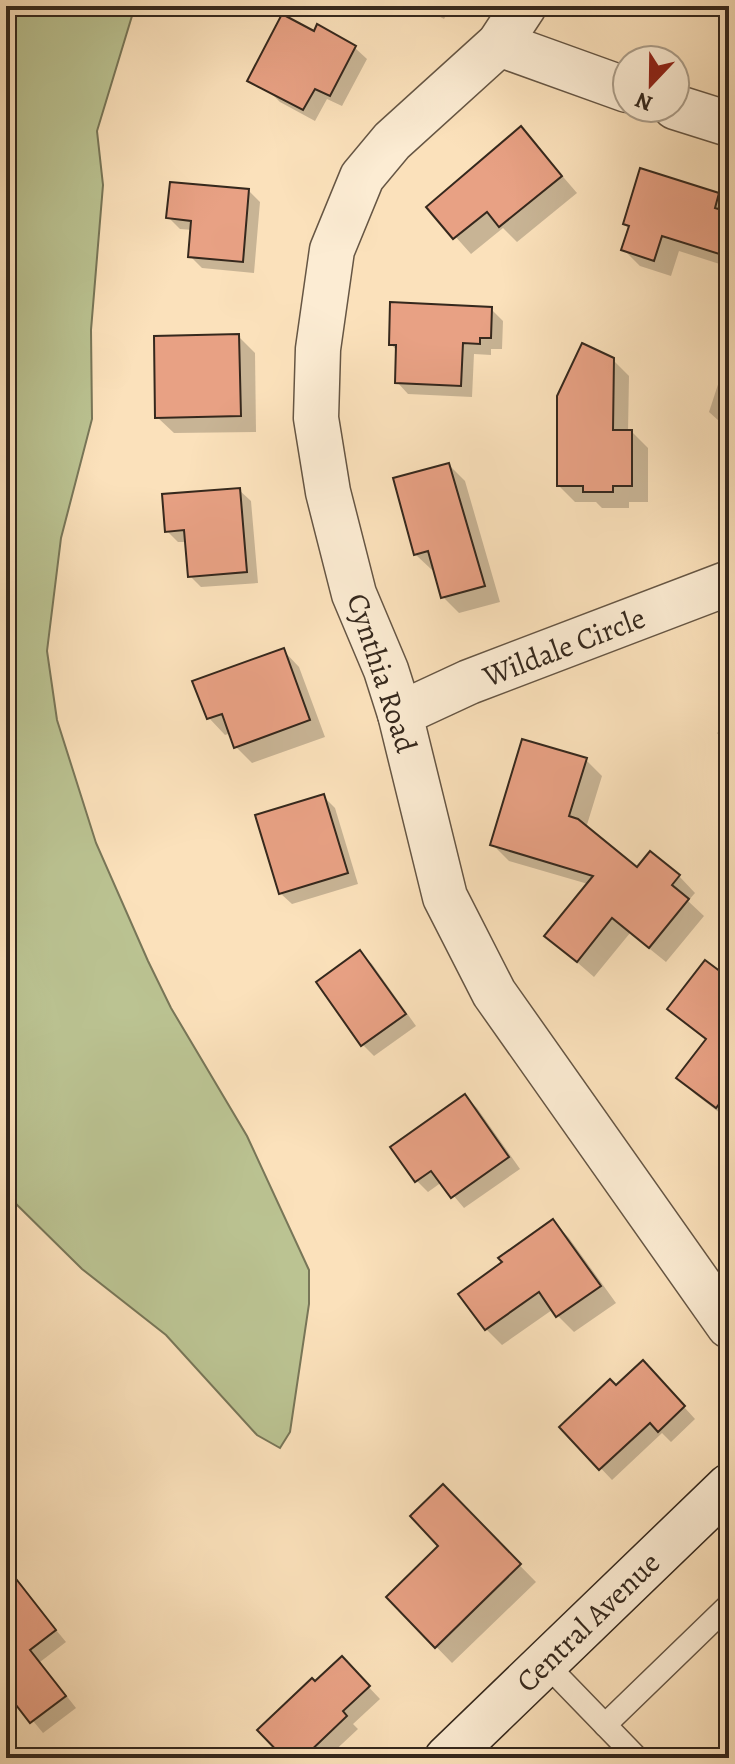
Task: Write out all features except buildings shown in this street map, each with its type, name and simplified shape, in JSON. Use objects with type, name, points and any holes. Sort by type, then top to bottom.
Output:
[{"type":"street","name":"Cynthia Road","points":[[524,6],[499,44],[392,141],[362,177],[332,250],[318,349],[316,418],[328,492],[354,594],[386,670],[400,714],[445,897],[494,993],[729,1326]]},
{"type":"street","points":[[499,44],[611,84]]},
{"type":"street","points":[[691,112],[729,124]]},
{"type":"street","name":"Wildale Circle","points":[[400,714],[469,682],[729,583]]},
{"type":"street","name":"Central Avenue","points":[[447,1758],[729,1486]]},
{"type":"lane","points":[[605,1725],[729,1605]]},
{"type":"lane","points":[[545,1663],[637,1758]]},
{"type":"green space","points":[[6,6],[135,6],[97,131],[103,185],[91,330],[92,419],[61,538],[47,651],[57,720],[96,843],[171,1008],[247,1136],[309,1270],[309,1304],[290,1432],[280,1448],[257,1435],[166,1335],[82,1269],[6,1194]]}]
